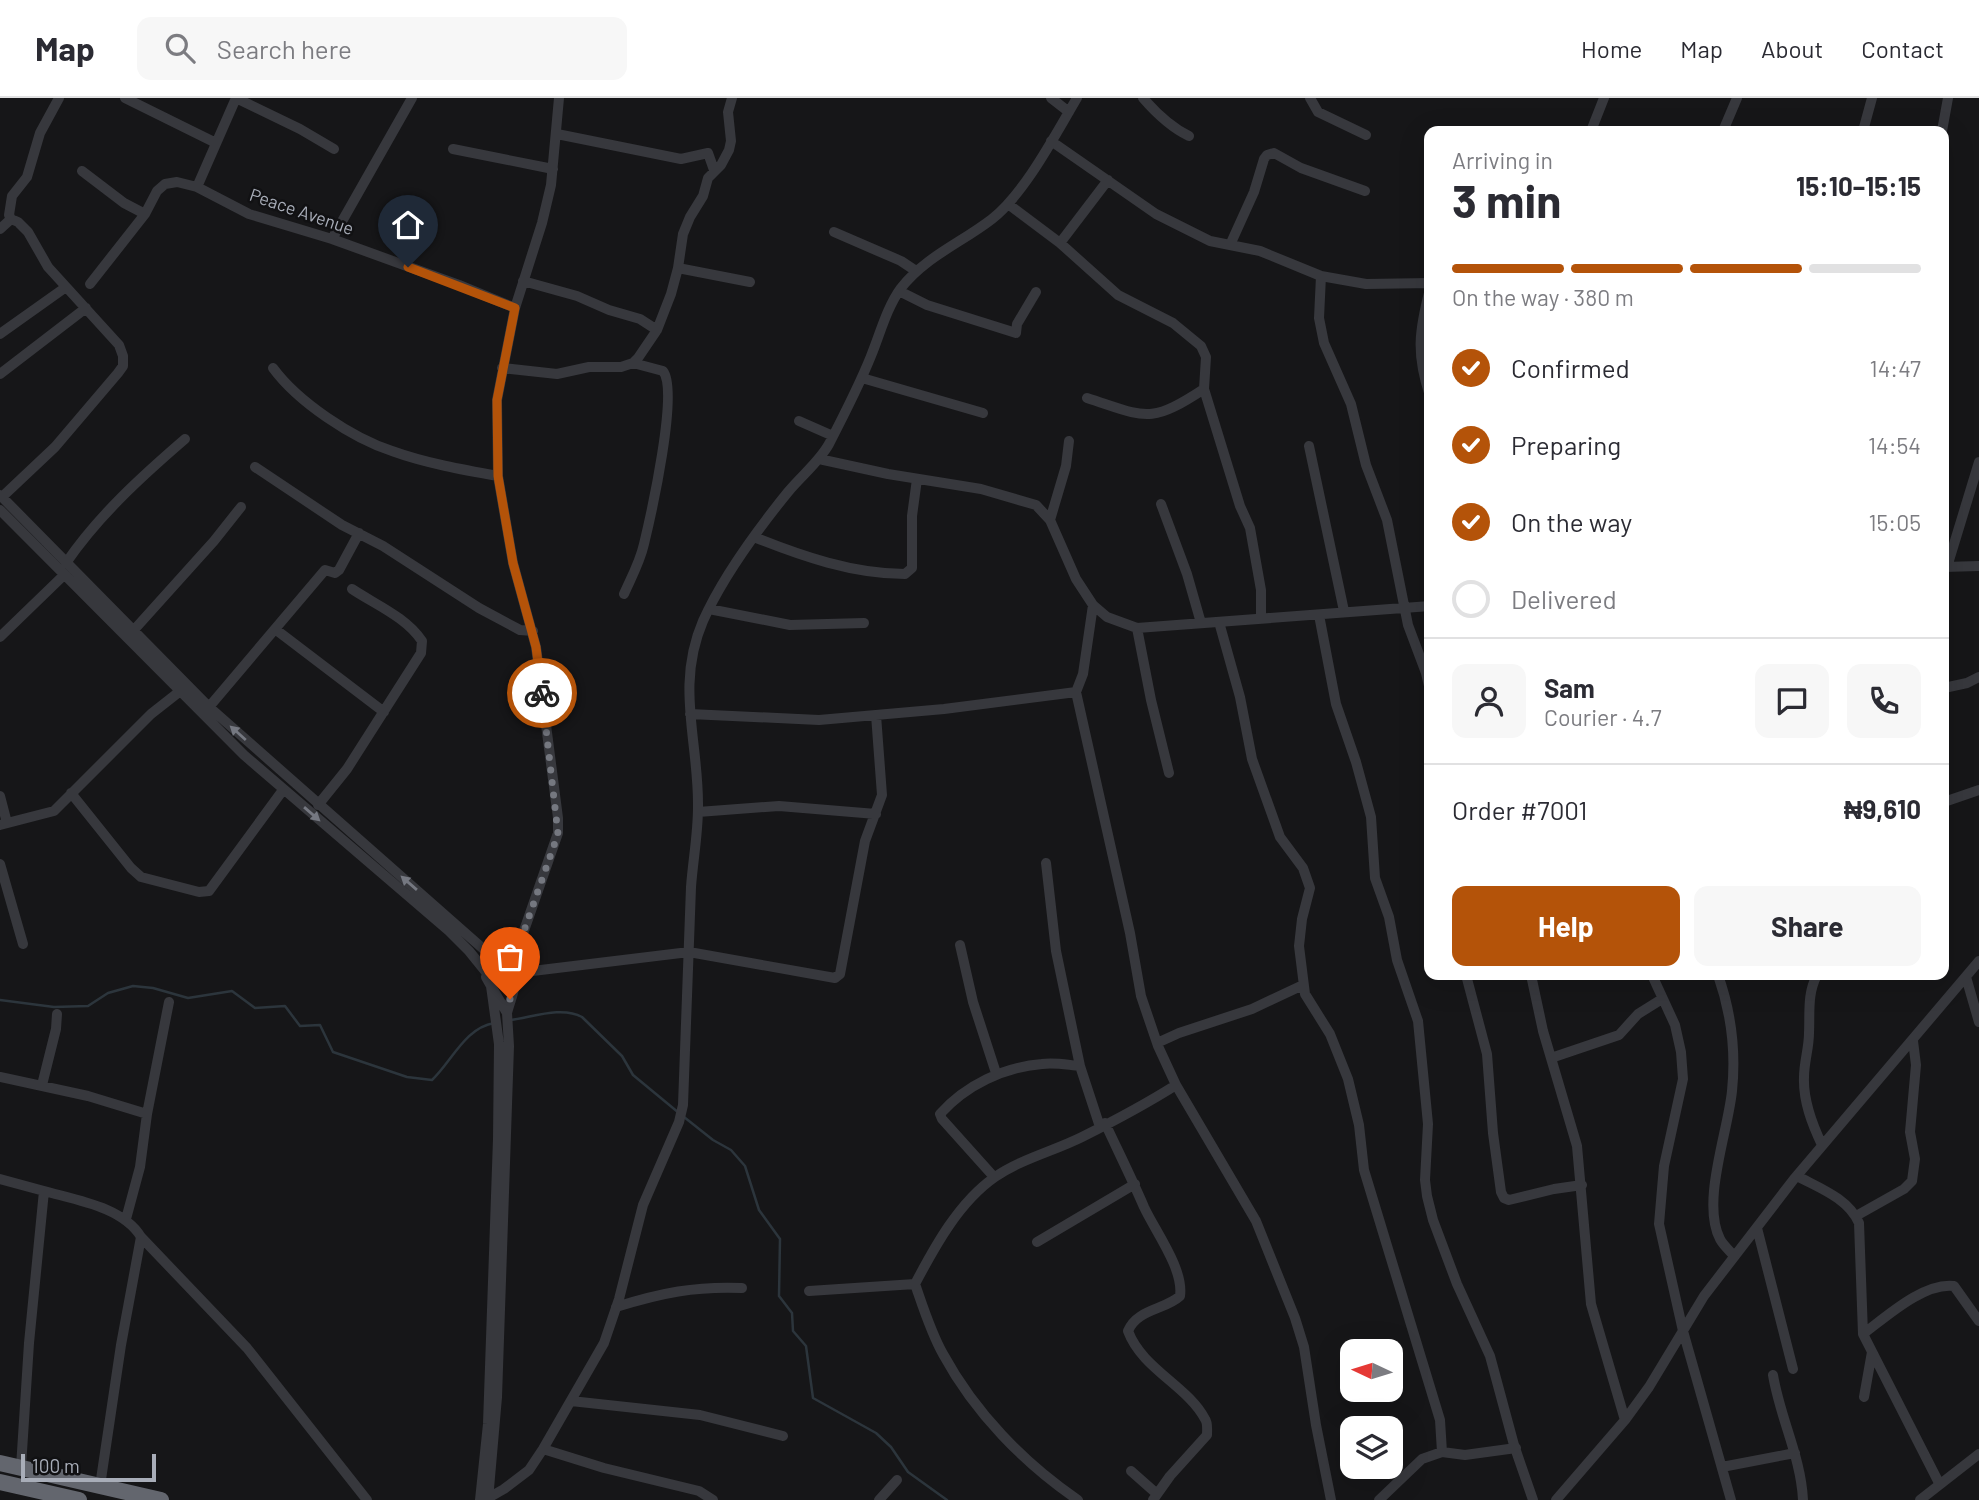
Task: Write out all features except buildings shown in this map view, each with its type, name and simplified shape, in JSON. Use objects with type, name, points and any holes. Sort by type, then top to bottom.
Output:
[{"type":"highway","points":[[0,1463],[161,1500]]},
{"type":"highway","points":[[0,1482],[79,1500]]},
{"type":"street","points":[[59,98],[40,133],[27,177],[12,196],[9,215],[28,232],[48,267],[119,345],[123,366],[55,447],[1,496],[209,707],[496,961]]},
{"type":"street","points":[[125,98],[216,143]]},
{"type":"street","points":[[90,284],[145,214],[157,191],[164,184],[177,181],[197,187],[236,98],[334,149]]},
{"type":"street","points":[[503,1019],[514,969],[558,834],[533,631],[513,563],[498,476],[497,400],[515,308],[542,223],[553,169],[559,98]]},
{"type":"street","points":[[1051,98],[1069,112]]},
{"type":"street","points":[[485,1499],[504,1489],[528,1470],[604,1343],[643,1205],[679,1122],[683,1105],[692,883],[698,812],[688,688],[693,653],[703,621],[754,537],[807,469],[819,459],[833,436],[862,378],[899,291],[916,271],[993,219],[1008,204],[1077,98]]},
{"type":"street","points":[[1143,98],[1178,131],[1189,136]]},
{"type":"street","points":[[1310,98],[1318,112],[1366,135]]},
{"type":"street","points":[[1593,126],[1604,98]]},
{"type":"street","points":[[1725,126],[1737,98]]},
{"type":"street","points":[[1864,126],[1872,98]]},
{"type":"street","points":[[1943,126],[1948,98]]},
{"type":"street","points":[[332,239],[410,99]]},
{"type":"street","points":[[633,363],[657,330],[671,294],[683,234],[703,196],[708,178],[721,165],[731,141],[729,100]]},
{"type":"street","points":[[557,134],[681,159],[708,153],[714,170]]},
{"type":"street","points":[[1051,141],[1166,219],[1210,241],[1260,251],[1321,276],[1366,284],[1424,282]]},
{"type":"street","points":[[453,149],[553,169]]},
{"type":"street","points":[[1230,245],[1248,208],[1267,155],[1274,153],[1301,168],[1365,191]]},
{"type":"street","points":[[82,171],[124,203],[145,214]]},
{"type":"street","points":[[1060,243],[1108,180]]},
{"type":"street","name":"Peace Avenue","points":[[197,187],[249,214],[332,239],[515,308]]},
{"type":"street","points":[[1008,204],[1060,243],[1118,295],[1173,323],[1201,346],[1206,357],[1204,389],[1240,506],[1250,528],[1261,590],[1261,618]]},
{"type":"street","points":[[0,229],[11,219]]},
{"type":"street","points":[[834,232],[901,261],[916,271]]},
{"type":"street","points":[[678,268],[750,282]]},
{"type":"street","points":[[1321,276],[1319,318],[1324,343],[1355,416],[1366,465],[1387,520],[1408,625],[1424,672]]},
{"type":"street","points":[[523,281],[577,296],[639,320],[657,330]]},
{"type":"street","points":[[0,334],[66,286]]},
{"type":"street","points":[[899,291],[928,306],[1016,333],[1017,324],[1037,292]]},
{"type":"street","points":[[0,374],[86,308]]},
{"type":"street","points":[[1424,316],[1419,360],[1424,376]]},
{"type":"street","points":[[502,368],[557,374],[589,367],[621,367],[633,363],[663,370],[668,383],[664,454],[644,546],[624,594]]},
{"type":"street","points":[[273,368],[305,401],[373,443],[392,451],[498,476]]},
{"type":"street","points":[[862,378],[983,413]]},
{"type":"street","points":[[1087,398],[1138,415],[1154,415],[1176,407],[1204,389]]},
{"type":"street","points":[[799,421],[833,436]]},
{"type":"street","points":[[66,563],[82,539],[153,466],[184,439]]},
{"type":"street","points":[[1049,520],[1066,466],[1069,441]]},
{"type":"street","points":[[1309,446],[1344,611]]},
{"type":"street","points":[[819,459],[981,489],[1036,505],[1049,520],[1076,579],[1093,605],[1107,617],[1137,628],[1424,606]]},
{"type":"street","points":[[1949,557],[1979,462]]},
{"type":"street","points":[[255,467],[342,525],[383,546],[479,608],[520,630],[533,631]]},
{"type":"street","points":[[754,537],[796,554],[829,563],[882,573],[905,574],[912,568],[912,516],[917,479]]},
{"type":"street","points":[[1161,504],[1187,574],[1201,623]]},
{"type":"street","points":[[133,631],[241,507]]},
{"type":"street","points":[[0,510],[244,755],[449,932],[470,951],[486,972],[487,982],[503,1019],[508,1060],[497,1397],[485,1499]]},
{"type":"street","points":[[209,707],[325,570],[335,573],[339,570],[359,533]]},
{"type":"street","points":[[1949,567],[1979,566]]},
{"type":"street","points":[[0,637],[64,575]]},
{"type":"street","points":[[318,805],[347,769],[419,660],[422,641],[393,613],[352,589]]},
{"type":"street","points":[[1093,605],[1083,674],[1076,692],[1142,996],[1157,1043],[1177,1085],[1256,1221],[1295,1318],[1304,1347],[1315,1425],[1331,1500]]},
{"type":"street","points":[[709,610],[790,625],[864,623]]},
{"type":"street","points":[[1319,615],[1336,704],[1371,817],[1375,878],[1389,917],[1397,960],[1418,1021],[1429,1124],[1425,1180],[1427,1196],[1457,1284],[1490,1356],[1532,1500]]},
{"type":"street","points":[[1219,622],[1240,697],[1252,759],[1280,836],[1303,868],[1310,888],[1299,946],[1305,994],[1330,1034],[1348,1079],[1359,1125],[1364,1170],[1440,1420],[1442,1452]]},
{"type":"street","points":[[1137,628],[1169,773]]},
{"type":"street","points":[[275,629],[384,712]]},
{"type":"street","points":[[1949,687],[1979,677]]},
{"type":"street","points":[[0,796],[4,824],[54,811],[151,713],[179,692]]},
{"type":"street","points":[[690,715],[819,720],[944,709],[1076,692]]},
{"type":"street","points":[[514,969],[689,952],[835,978],[840,974],[863,852],[882,795],[876,715]]},
{"type":"street","points":[[71,793],[141,877],[199,892],[209,891],[214,885],[284,790]]},
{"type":"street","points":[[1949,800],[1979,790]]},
{"type":"street","points":[[698,812],[779,807],[876,814]]},
{"type":"street","points":[[1046,863],[1056,951],[1080,1066],[1102,1125],[1171,1257],[1181,1289],[1181,1296],[1174,1302],[1149,1311],[1131,1323],[1128,1331],[1141,1353],[1207,1421],[1207,1435],[1155,1497],[1131,1471]]},
{"type":"street","points":[[0,864],[23,944]]},
{"type":"street","points":[[960,945],[973,1002],[996,1073]]},
{"type":"street","points":[[486,972],[496,961],[506,961],[514,969]]},
{"type":"street","points":[[1556,1500],[1625,1420],[1649,1387],[1704,1296],[1734,1256],[1822,1145],[1979,961]]},
{"type":"street","points":[[1966,977],[1979,1022]]},
{"type":"street","points":[[1467,980],[1487,1054],[1493,1133],[1504,1198],[1509,1200],[1582,1185]]},
{"type":"street","points":[[1532,980],[1551,1058],[1577,1146],[1591,1304],[1625,1420]]},
{"type":"street","points":[[1654,980],[1675,1025],[1683,1079],[1664,1166],[1659,1224],[1683,1331],[1731,1500]]},
{"type":"street","points":[[1720,980],[1728,1003],[1732,1037],[1732,1090],[1714,1192],[1715,1216],[1720,1239],[1734,1256]]},
{"type":"street","points":[[1814,980],[1809,1003],[1804,1077],[1806,1102],[1822,1145]]},
{"type":"street","points":[[1157,1043],[1252,1009],[1303,985]]},
{"type":"street","points":[[1551,1058],[1619,1035],[1638,1014],[1662,999]]},
{"type":"street","points":[[127,1219],[140,1167],[146,1114],[169,1002]]},
{"type":"street","points":[[42,1085],[52,1048],[57,1014]]},
{"type":"street","points":[[1856,1216],[1904,1189],[1912,1181],[1915,1159],[1910,1132],[1916,1066],[1913,1041]]},
{"type":"street","points":[[994,1177],[940,1114],[965,1093],[996,1073],[1043,1063],[1080,1066]]},
{"type":"street","points":[[0,1077],[88,1096],[146,1114]]},
{"type":"street","points":[[1078,1500],[1029,1461],[983,1414],[942,1353],[915,1284],[933,1249],[965,1206],[994,1177],[1152,1101],[1177,1085]]},
{"type":"street","points":[[1797,1176],[1838,1199],[1853,1210],[1856,1216],[1859,1223],[1863,1334],[1939,1483]]},
{"type":"street","points":[[0,1180],[84,1202],[127,1219],[247,1348],[367,1500]]},
{"type":"street","points":[[1037,1242],[1135,1184]]},
{"type":"street","points":[[21,1467],[29,1343],[44,1191]]},
{"type":"street","points":[[1757,1228],[1793,1369]]},
{"type":"street","points":[[100,1486],[121,1345],[141,1237]]},
{"type":"street","points":[[809,1291],[915,1284]]},
{"type":"street","points":[[1863,1334],[1918,1296],[1943,1285],[1954,1286],[1979,1321]]},
{"type":"street","points":[[616,1307],[691,1288],[742,1289]]},
{"type":"street","points":[[1864,1397],[1872,1352]]},
{"type":"street","points":[[1773,1375],[1778,1402],[1796,1453],[1803,1500]]},
{"type":"street","points":[[571,1401],[700,1415],[783,1436]]},
{"type":"street","points":[[543,1448],[604,1468],[699,1490],[713,1500]]},
{"type":"street","points":[[1379,1500],[1422,1459],[1442,1452],[1465,1455],[1516,1448]]},
{"type":"street","points":[[1722,1467],[1796,1453]]},
{"type":"street","points":[[1920,1500],[1979,1454]]},
{"type":"street","points":[[880,1500],[897,1480]]},
{"type":"waterway","points":[[0,1000],[54,1007],[88,1006],[108,993],[133,986],[153,988],[188,998],[232,991],[255,1008],[285,1006],[300,1026],[320,1025],[333,1052],[407,1077],[432,1080],[467,1038],[475,1031],[494,1023]]},
{"type":"waterway","points":[[511,1020],[557,1012],[582,1017],[622,1056],[633,1075],[679,1113]]},
{"type":"waterway","points":[[684,1117],[713,1140],[731,1150],[745,1166],[759,1210],[780,1239],[779,1296],[792,1313],[793,1331],[806,1346],[813,1398],[876,1433],[891,1447],[908,1472],[947,1500]]},
{"type":"way so far","points":[[510,999],[517,976],[512,965],[558,834],[542,693]]},
{"type":"route","points":[[408,267],[515,308],[497,400],[498,476],[513,563],[533,631],[542,693]]}]
